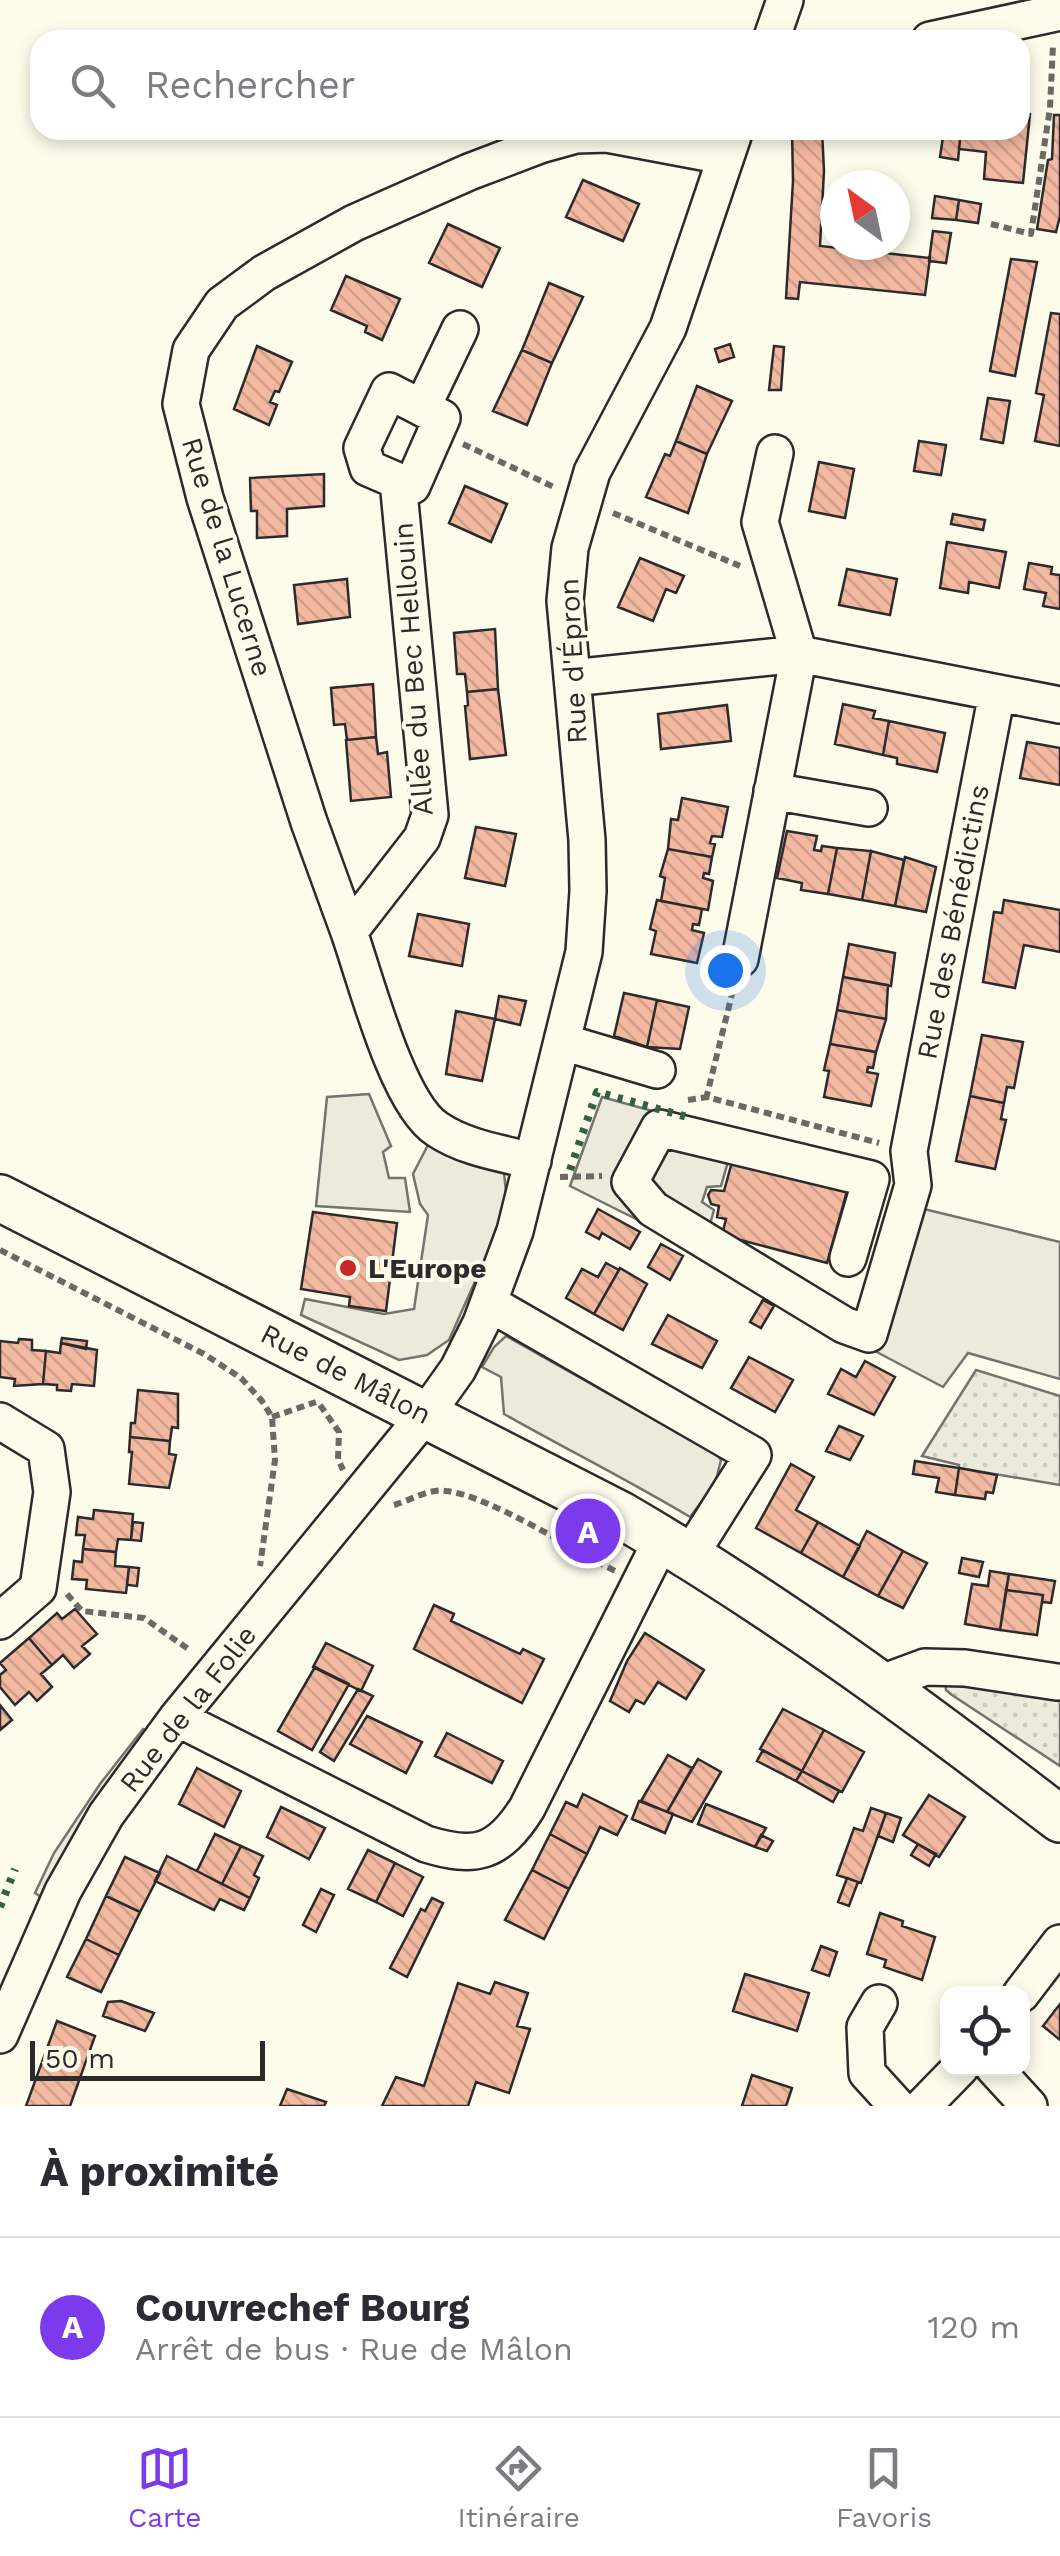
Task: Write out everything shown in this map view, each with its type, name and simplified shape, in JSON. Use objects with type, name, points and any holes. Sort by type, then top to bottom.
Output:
[{"type":"main road","name":"Rue de Mâlon","points":[[0,1198],[426,1414],[676,1547],[882,1683],[1060,1819]]},
{"type":"street","points":[[774,30],[785,0]]},
{"type":"street","points":[[977,30],[1057,13]]},
{"type":"street","name":"Rue de la Lucerne","points":[[350,932],[309,822],[205,498],[182,404],[190,350],[222,304],[264,274],[354,223],[468,172],[556,140]]},
{"type":"street","name":"Rue de la Lucerne","points":[[688,140],[729,143]]},
{"type":"street","name":"Rue d'Épron","points":[[426,1414],[458,1369],[489,1303],[515,1231],[584,952],[587,840],[566,601],[570,548],[592,472],[668,328],[729,143]]},
{"type":"street","points":[[422,408],[460,329]]},
{"type":"street","name":"Allée du Bec Hellouin","points":[[389,392],[442,418],[412,486],[398,482],[368,468],[362,448],[389,392]]},
{"type":"street","points":[[740,960],[799,654],[760,522],[775,453]]},
{"type":"street","name":"Allée du Bec Hellouin","points":[[350,932],[422,838],[430,815],[398,482]]},
{"type":"street","points":[[572,678],[799,654],[1060,705]]},
{"type":"street","name":"Rue des Bénédictins","points":[[848,1258],[871,1179],[659,1128],[630,1182],[653,1209],[844,1325],[869,1334],[913,1185],[909,1151],[997,693]]},
{"type":"street","points":[[772,792],[869,808]]},
{"type":"street","points":[[350,932],[412,1104],[434,1128],[451,1137],[533,1161]]},
{"type":"street","points":[[563,1042],[656,1070]]},
{"type":"street","points":[[177,1718],[426,1844],[457,1853],[482,1850],[514,1828],[676,1547],[753,1455],[489,1303]]},
{"type":"street","name":"Rue de la Folie","points":[[0,2034],[63,1891],[106,1815],[177,1718],[426,1414]]},
{"type":"street","points":[[0,1421],[46,1449],[52,1492],[38,1588],[0,1621]]},
{"type":"street","points":[[882,1683],[925,1668],[965,1668],[1057,1682]]},
{"type":"street","points":[[1027,1986],[1060,1943]]},
{"type":"street","points":[[879,2003],[865,2027],[867,2073],[898,2106]]},
{"type":"street","points":[[923,2106],[952,2076]]},
{"type":"street","points":[[1001,2076],[1029,2106]]},
{"type":"path","points":[[992,224],[1030,234],[1050,108],[1057,13]]},
{"type":"path","points":[[740,960],[706,1096],[909,1151]]},
{"type":"path","points":[[0,1250],[156,1328],[232,1371],[249,1385],[272,1418],[275,1460],[265,1518],[262,1577]]},
{"type":"path","points":[[272,1418],[318,1401]]},
{"type":"path","points":[[386,1502],[396,1505],[442,1490],[463,1496],[491,1506],[620,1574]]},
{"type":"path","points":[[38,1588],[62,1589],[82,1611],[144,1618],[180,1642]]},
{"type":"shaded area","points":[[369,1094],[391,1146],[383,1152],[389,1178],[405,1178],[410,1212],[316,1206],[327,1097]]},
{"type":"shaded area","points":[[602,1097],[736,1134],[721,1186],[707,1187],[702,1202],[714,1210],[702,1252],[570,1186]]},
{"type":"shaded area","points":[[429,1143],[504,1173],[506,1191],[497,1232],[449,1340],[427,1355],[399,1360],[301,1315],[305,1299],[384,1314],[414,1309],[428,1215],[420,1204],[413,1174]]},
{"type":"shaded area","points":[[899,1203],[1060,1242],[1060,1379],[968,1353],[943,1387],[854,1340]]},
{"type":"shaded area","points":[[506,1336],[717,1455],[721,1460],[715,1484],[690,1517],[504,1414],[501,1377],[482,1367]]},
{"type":"shaded area","points":[[976,1370],[1060,1396],[1060,1485],[959,1468],[922,1456]]},
{"type":"shaded area","points":[[945,1681],[1060,1693],[1060,1766],[952,1695],[946,1690]]},
{"type":"shaded area","points":[[143,1729],[151,1733],[82,1823],[41,1897],[35,1893],[54,1853]]},
{"type":"building","points":[[1054,115],[1060,115],[1060,216],[1056,232],[1037,229],[1048,160],[1052,159]]},
{"type":"building","points":[[792,140],[822,140],[820,260],[930,258],[925,295],[800,282],[798,299],[786,298]]},
{"type":"building","points":[[943,140],[960,140],[958,160],[940,157]]},
{"type":"building","points":[[960,140],[1027,140],[1023,183],[984,179],[986,152],[959,149]]},
{"type":"building","points":[[583,180],[639,204],[623,241],[566,217]]},
{"type":"building","points":[[935,196],[959,200],[956,220],[932,218]]},
{"type":"building","points":[[959,200],[981,204],[978,223],[956,220]]},
{"type":"building","points":[[448,224],[500,248],[482,287],[429,263]]},
{"type":"building","points":[[933,231],[951,233],[946,263],[929,261]]},
{"type":"building","points":[[1011,259],[1037,262],[1015,376],[990,371]]},
{"type":"building","points":[[346,276],[400,299],[382,340],[365,332],[367,326],[331,310]]},
{"type":"building","points":[[549,283],[583,297],[552,363],[522,350]]},
{"type":"building","points":[[1051,313],[1060,314],[1060,446],[1035,441],[1044,395],[1036,393]]},
{"type":"building","points":[[730,344],[734,357],[719,362],[715,349]]},
{"type":"building","points":[[257,346],[292,362],[279,392],[275,391],[270,402],[277,405],[269,425],[234,409]]},
{"type":"building","points":[[774,346],[784,347],[781,390],[769,390]]},
{"type":"building","points":[[522,350],[552,363],[527,425],[493,411]]},
{"type":"building","points":[[697,386],[732,401],[707,454],[676,441]]},
{"type":"building","points":[[988,398],[1010,401],[1003,443],[981,439]]},
{"type":"building","points":[[676,441],[707,454],[688,513],[646,497],[665,454],[670,456]]},
{"type":"building","points":[[919,441],[946,445],[941,475],[914,471]]},
{"type":"building","points":[[819,462],[854,469],[845,518],[809,511]]},
{"type":"building","points":[[324,474],[324,506],[287,509],[287,536],[257,538],[257,511],[251,511],[250,478]]},
{"type":"building","points":[[465,486],[507,504],[491,542],[449,523]]},
{"type":"building","points":[[953,514],[985,520],[983,530],[951,524]]},
{"type":"building","points":[[947,542],[1006,552],[999,588],[969,582],[968,593],[940,588]]},
{"type":"building","points":[[640,558],[684,576],[676,593],[666,589],[653,621],[618,607]]},
{"type":"building","points":[[1029,563],[1052,567],[1051,574],[1060,575],[1060,609],[1043,606],[1046,593],[1024,589]]},
{"type":"building","points":[[847,569],[897,579],[890,615],[839,605]]},
{"type":"building","points":[[347,579],[350,617],[298,624],[294,585]]},
{"type":"building","points":[[495,629],[498,689],[467,692],[465,674],[457,674],[454,633]]},
{"type":"building","points":[[373,684],[376,737],[347,740],[345,724],[334,725],[331,688]]},
{"type":"building","points":[[498,689],[506,755],[470,759],[467,692]]},
{"type":"building","points":[[843,704],[875,711],[873,718],[889,721],[883,755],[835,744]]},
{"type":"building","points":[[727,705],[731,741],[661,749],[658,714]]},
{"type":"building","points":[[889,721],[945,733],[937,772],[897,764],[897,758],[883,755]]},
{"type":"building","points":[[376,737],[378,754],[387,752],[391,797],[351,801],[346,740]]},
{"type":"building","points":[[1027,742],[1060,748],[1060,785],[1020,778]]},
{"type":"building","points":[[682,798],[728,807],[722,837],[712,836],[712,857],[668,849],[671,819],[678,820]]},
{"type":"building","points":[[476,827],[516,834],[505,886],[465,878]]},
{"type":"building","points":[[787,831],[817,836],[814,850],[821,851],[822,846],[837,848],[828,894],[801,890],[802,883],[777,878]]},
{"type":"building","points":[[837,848],[871,851],[862,900],[828,894]]},
{"type":"building","points":[[668,849],[712,857],[709,874],[704,873],[703,878],[713,881],[708,910],[661,901],[665,878],[660,876]]},
{"type":"building","points":[[871,851],[904,860],[895,906],[862,900]]},
{"type":"building","points":[[905,857],[936,867],[926,912],[895,906]]},
{"type":"building","points":[[657,900],[702,909],[699,925],[693,924],[692,930],[704,933],[697,963],[651,954],[656,931],[650,929]]},
{"type":"building","points":[[1004,900],[1060,910],[1060,952],[1024,945],[1015,988],[983,982],[994,912],[1002,913]]},
{"type":"building","points":[[418,914],[469,924],[462,966],[409,956]]},
{"type":"building","points":[[849,944],[895,953],[891,986],[843,977]]},
{"type":"building","points":[[843,977],[888,985],[886,1019],[837,1010]]},
{"type":"building","points":[[624,993],[657,1000],[647,1047],[614,1036]]},
{"type":"building","points":[[499,996],[526,1001],[520,1025],[495,1019]]},
{"type":"building","points":[[657,1000],[689,1007],[680,1049],[647,1047]]},
{"type":"building","points":[[837,1010],[886,1019],[876,1052],[830,1044]]},
{"type":"building","points":[[456,1011],[495,1019],[482,1081],[446,1074]]},
{"type":"building","points":[[982,1035],[1023,1042],[1014,1088],[1007,1087],[1004,1103],[970,1096]]},
{"type":"building","points":[[830,1044],[876,1052],[873,1068],[868,1067],[867,1072],[878,1074],[871,1106],[824,1097],[829,1071],[824,1070]]},
{"type":"building","points":[[970,1096],[1004,1103],[1001,1119],[1006,1120],[995,1169],[956,1161]]},
{"type":"building","points":[[732,1162],[847,1191],[827,1263],[722,1235],[726,1219],[717,1217],[719,1206],[711,1204],[708,1195],[711,1190],[724,1191]]},
{"type":"building","points":[[598,1209],[640,1232],[630,1249],[602,1233],[599,1239],[586,1232]]},
{"type":"building","points":[[313,1212],[397,1223],[386,1311],[349,1306],[350,1297],[301,1289]]},
{"type":"building","points":[[661,1244],[683,1256],[670,1280],[648,1267]]},
{"type":"building","points":[[606,1263],[619,1270],[594,1314],[566,1298],[582,1269],[598,1277]]},
{"type":"building","points":[[620,1268],[647,1284],[623,1330],[594,1314]]},
{"type":"building","points":[[763,1300],[774,1306],[761,1328],[750,1322]]},
{"type":"building","points":[[668,1315],[717,1341],[702,1368],[652,1344]]},
{"type":"building","points":[[62,1338],[87,1341],[86,1349],[61,1343]]},
{"type":"building","points":[[19,1339],[32,1340],[32,1350],[46,1351],[43,1384],[14,1386],[15,1379],[0,1377],[0,1341],[18,1343]]},
{"type":"building","points":[[61,1343],[97,1350],[94,1386],[72,1384],[71,1391],[43,1384],[46,1351],[60,1353]]},
{"type":"building","points":[[749,1357],[793,1380],[775,1412],[731,1388]]},
{"type":"building","points":[[865,1361],[895,1377],[874,1415],[828,1394],[841,1369],[856,1377]]},
{"type":"building","points":[[138,1390],[178,1394],[178,1428],[172,1427],[170,1441],[130,1437]]},
{"type":"building","points":[[839,1426],[863,1436],[850,1460],[826,1451]]},
{"type":"building","points":[[130,1437],[170,1441],[169,1454],[176,1455],[169,1488],[129,1484]]},
{"type":"building","points":[[915,1461],[959,1468],[955,1495],[936,1492],[939,1478],[913,1474]]},
{"type":"building","points":[[791,1464],[814,1477],[796,1510],[818,1522],[801,1553],[756,1528]]},
{"type":"building","points":[[959,1468],[997,1475],[993,1493],[986,1492],[985,1499],[955,1495]]},
{"type":"building","points":[[94,1510],[133,1514],[131,1540],[118,1539],[116,1552],[83,1549],[85,1535],[76,1535],[78,1517],[93,1519]]},
{"type":"building","points":[[133,1522],[143,1523],[141,1541],[131,1540]]},
{"type":"building","points":[[818,1522],[860,1546],[843,1577],[801,1553]]},
{"type":"building","points":[[867,1531],[903,1551],[878,1596],[843,1577]]},
{"type":"building","points":[[83,1549],[116,1552],[115,1566],[129,1567],[126,1593],[86,1589],[87,1580],[72,1579],[74,1561],[82,1562]]},
{"type":"building","points":[[903,1551],[927,1563],[903,1608],[878,1596]]},
{"type":"building","points":[[962,1558],[983,1562],[979,1577],[959,1573]]},
{"type":"building","points":[[129,1567],[139,1568],[137,1586],[127,1585]]},
{"type":"building","points":[[990,1571],[1009,1574],[1000,1630],[965,1624],[972,1584],[988,1586]]},
{"type":"building","points":[[1009,1574],[1055,1581],[1051,1603],[1042,1602],[1043,1595],[1006,1590]]},
{"type":"building","points":[[1006,1590],[1043,1595],[1037,1635],[1000,1630]]},
{"type":"building","points":[[434,1605],[454,1614],[451,1621],[520,1654],[523,1649],[544,1659],[522,1703],[414,1649]]},
{"type":"building","points":[[75,1609],[97,1634],[82,1646],[90,1654],[74,1668],[63,1655],[52,1665],[29,1638],[57,1613],[62,1619]]},
{"type":"building","points":[[645,1633],[704,1670],[686,1699],[658,1682],[644,1704],[636,1700],[629,1712],[610,1701],[627,1661]]},
{"type":"building","points":[[29,1638],[52,1665],[41,1674],[52,1687],[37,1701],[29,1692],[15,1705],[0,1687],[0,1675],[6,1670],[0,1663]]},
{"type":"building","points":[[326,1643],[373,1666],[361,1691],[313,1667]]},
{"type":"building","points":[[315,1667],[349,1684],[312,1750],[278,1731]]},
{"type":"building","points":[[358,1689],[373,1696],[334,1761],[320,1752]]},
{"type":"building","points":[[0,1705],[12,1720],[0,1730]]},
{"type":"building","points":[[783,1709],[824,1730],[802,1771],[760,1749]]},
{"type":"building","points":[[367,1716],[422,1742],[406,1773],[350,1744]]},
{"type":"building","points":[[824,1730],[864,1752],[842,1792],[802,1771]]},
{"type":"building","points":[[447,1733],[503,1761],[492,1783],[435,1756]]},
{"type":"building","points":[[763,1750],[802,1771],[796,1781],[757,1761]]},
{"type":"building","points":[[668,1755],[692,1768],[667,1812],[641,1801]]},
{"type":"building","points":[[698,1759],[721,1772],[692,1822],[667,1812]]},
{"type":"building","points":[[197,1768],[241,1791],[224,1827],[179,1804]]},
{"type":"building","points":[[802,1771],[839,1791],[833,1802],[796,1781]]},
{"type":"building","points":[[583,1794],[627,1816],[617,1835],[600,1827],[587,1854],[550,1834],[566,1802],[577,1807]]},
{"type":"building","points":[[929,1795],[965,1817],[939,1857],[903,1835]]},
{"type":"building","points":[[639,1801],[673,1814],[665,1833],[632,1819]]},
{"type":"building","points":[[706,1804],[766,1828],[755,1847],[698,1824]]},
{"type":"building","points":[[281,1807],[325,1828],[309,1859],[267,1837]]},
{"type":"building","points":[[871,1808],[886,1813],[861,1883],[837,1875],[854,1828],[863,1831]]},
{"type":"building","points":[[886,1813],[901,1818],[893,1842],[878,1836]]},
{"type":"building","points":[[215,1834],[241,1846],[222,1884],[197,1871]]},
{"type":"building","points":[[550,1834],[587,1854],[569,1889],[532,1870]]},
{"type":"building","points":[[761,1835],[773,1841],[767,1851],[755,1847]]},
{"type":"building","points":[[918,1844],[936,1854],[929,1866],[911,1855]]},
{"type":"building","points":[[241,1846],[263,1856],[250,1898],[222,1884]]},
{"type":"building","points":[[368,1850],[395,1863],[376,1902],[348,1889]]},
{"type":"building","points":[[167,1856],[250,1898],[244,1910],[220,1899],[214,1910],[155,1881]]},
{"type":"building","points":[[125,1857],[160,1873],[140,1912],[106,1896]]},
{"type":"building","points":[[395,1863],[423,1877],[403,1916],[376,1902]]},
{"type":"building","points":[[532,1870],[569,1889],[544,1939],[505,1920]]},
{"type":"building","points":[[847,1878],[858,1882],[849,1906],[838,1902]]},
{"type":"building","points":[[321,1889],[334,1895],[316,1932],[303,1925]]},
{"type":"building","points":[[106,1896],[140,1912],[119,1955],[86,1939]]},
{"type":"building","points":[[432,1898],[443,1903],[407,1977],[390,1968],[421,1909],[425,1911]]},
{"type":"building","points":[[880,1913],[903,1921],[902,1926],[935,1937],[922,1980],[884,1967],[886,1960],[867,1954]]},
{"type":"building","points":[[86,1939],[119,1955],[101,1992],[67,1977]]},
{"type":"building","points":[[821,1946],[837,1952],[829,1976],[812,1970]]},
{"type":"building","points":[[745,1974],[809,1993],[797,2031],[733,2011]]},
{"type":"building","points":[[495,1982],[528,1993],[517,2026],[530,2029],[509,2093],[476,2082],[468,2106],[382,2106],[396,2077],[424,2086],[458,1983],[490,1994]]},
{"type":"building","points":[[121,2001],[154,2013],[145,2031],[103,2016],[108,2002]]},
{"type":"building","points":[[1060,2004],[1060,2040],[1043,2026]]},
{"type":"building","points":[[57,2021],[95,2036],[70,2106],[26,2106]]},
{"type":"building","points":[[752,2075],[792,2088],[786,2106],[742,2106]]},
{"type":"building","points":[[287,2089],[326,2102],[324,2106],[280,2106]]},
{"type":"hedge","points":[[570,1170],[597,1092],[687,1117]]},
{"type":"hedge","points":[[0,1907],[15,1869]]},
{"type":"place","name":"L'Europe","points":[[348,1268]]},
{"type":"place","name":"Couvrechef Bourg","points":[[588,1531]]}]
